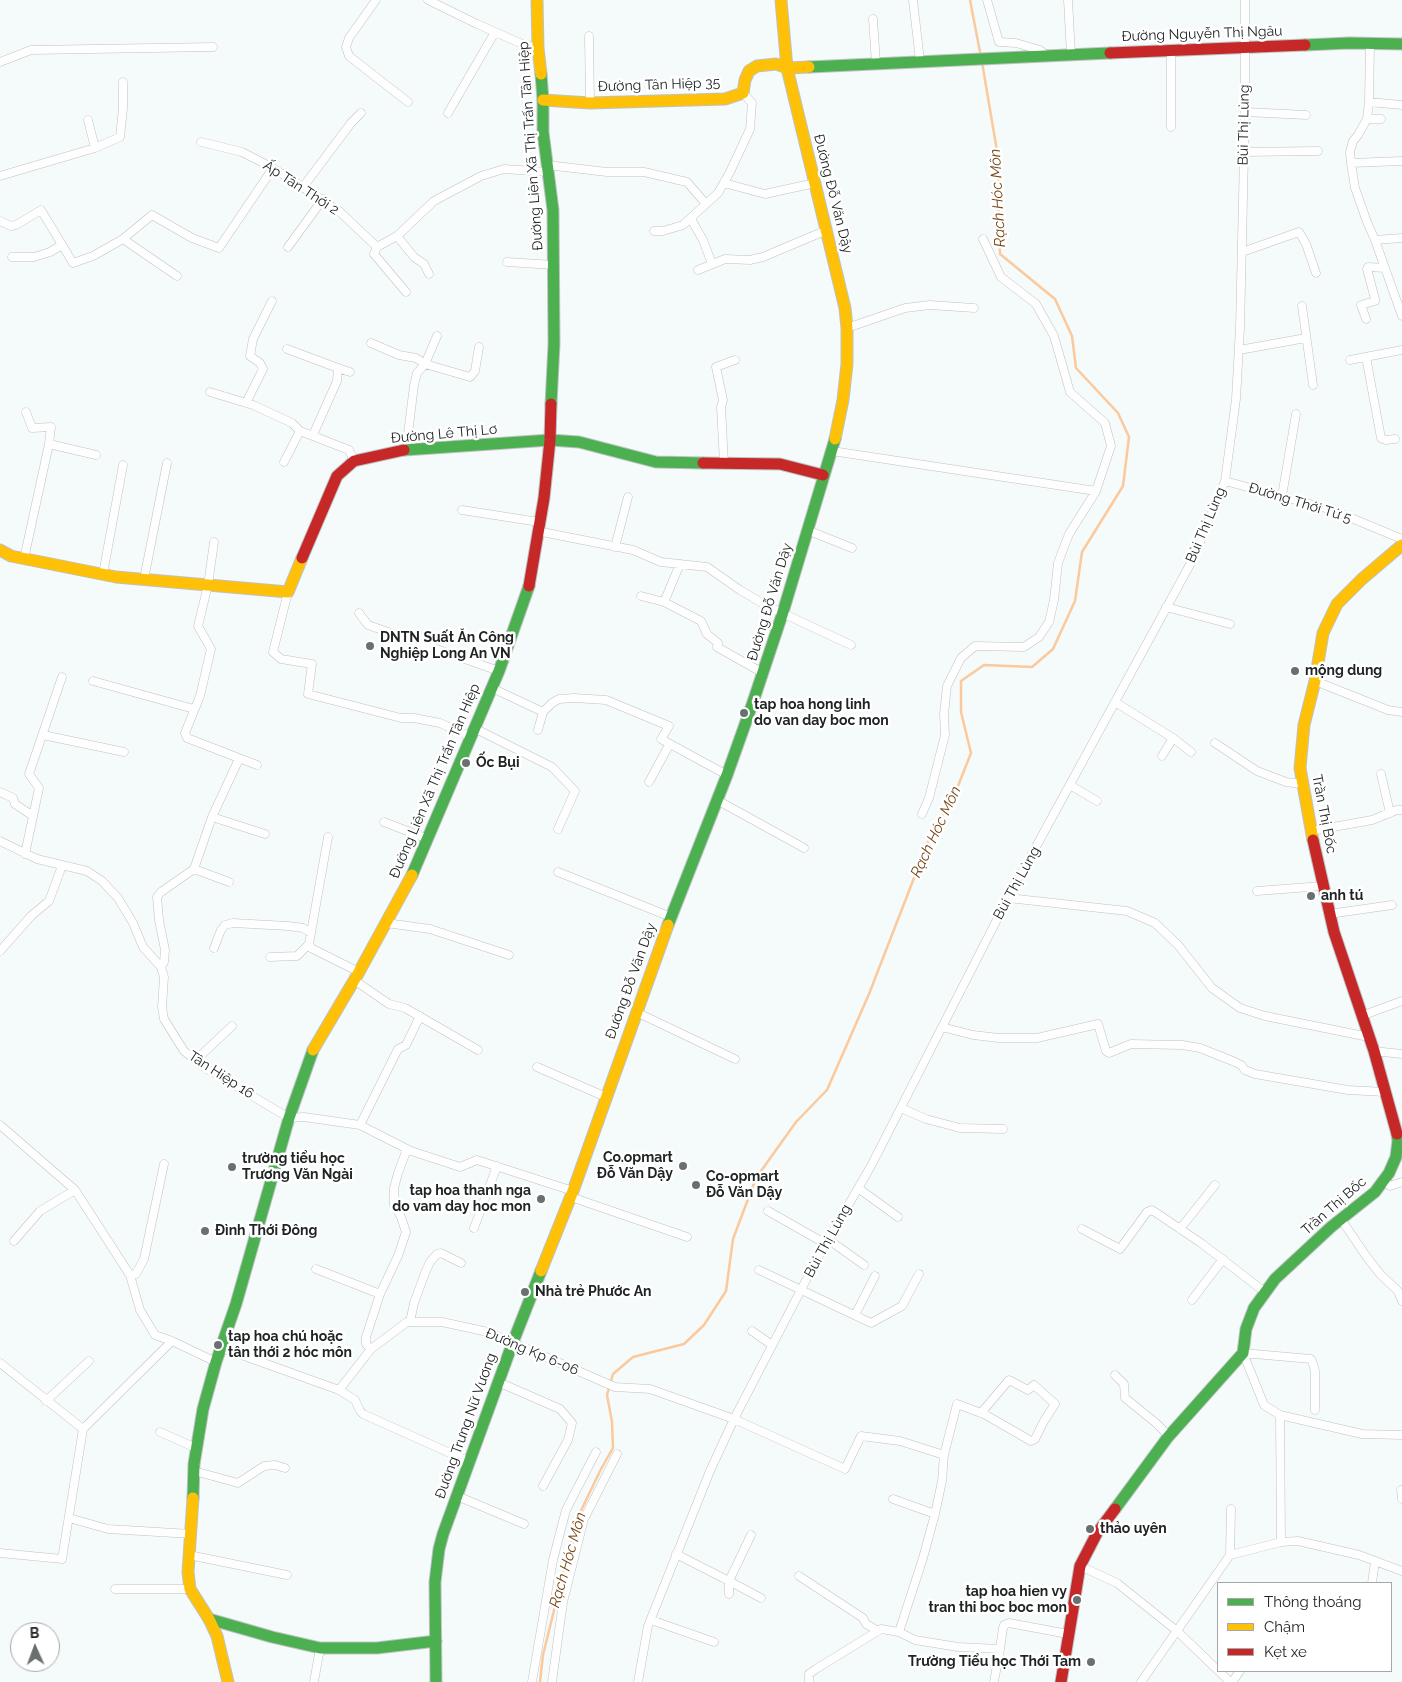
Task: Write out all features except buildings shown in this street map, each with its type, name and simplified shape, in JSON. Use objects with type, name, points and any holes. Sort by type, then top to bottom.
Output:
[{"type":"street","points":[[376,0],[349,38],[346,46],[349,56],[408,102]]},
{"type":"street","points":[[428,0],[520,43],[538,48]]},
{"type":"street","name":"Đường Liên Xã Thị Trấn Tân Hiệp","points":[[228,1682],[217,1636],[209,1619],[190,1589],[188,1572],[192,1534],[196,1448],[203,1409],[289,1118],[314,1048],[357,976],[418,864],[492,688],[529,588],[544,498],[550,440],[554,344],[553,210],[543,132],[537,0]]},
{"type":"street","name":"Đường Đỗ Văn Dậy","points":[[572,1194],[670,917],[727,775],[763,673],[823,475],[832,452],[843,400],[847,364],[847,328],[843,300],[787,68],[781,0]]},
{"type":"street","points":[[654,231],[663,232],[683,225],[718,193],[724,184],[750,129],[752,103],[743,93],[745,80],[750,71],[757,66],[776,64],[787,68],[920,61],[913,0]]},
{"type":"street","points":[[987,0],[999,42],[1016,43],[1040,50],[1047,56]]},
{"type":"street","points":[[1068,0],[1071,54]]},
{"type":"street","name":"Bùi Thị Lùng","points":[[638,1682],[651,1620],[676,1554],[734,1419],[827,1242],[858,1188],[1008,898],[1194,559],[1225,481],[1235,407],[1239,350],[1245,112],[1245,0]]},
{"type":"street","points":[[873,19],[876,64]]},
{"type":"street","points":[[448,113],[495,32]]},
{"type":"street","points":[[589,36],[590,103]]},
{"type":"street","points":[[1370,43],[1367,119],[1353,141],[1350,152],[1351,164],[1355,188],[1366,222],[1375,240],[1402,316]]},
{"type":"street","name":"Đường Nguyễn Thị Ngâu","points":[[920,61],[1171,50],[1370,43],[1402,44]]},
{"type":"street","points":[[0,62],[31,50],[213,47]]},
{"type":"street","points":[[1170,127],[1171,50]]},
{"type":"street","points":[[0,176],[95,148],[120,137],[123,108],[122,82]]},
{"type":"street","name":"Đường Tân Hiệp 35","points":[[543,100],[590,103],[725,99],[743,93]]},
{"type":"street","points":[[1369,102],[1402,104]]},
{"type":"street","points":[[303,187],[361,112]]},
{"type":"street","points":[[1245,112],[1306,115]]},
{"type":"street","points":[[1367,119],[1382,120]]},
{"type":"street","points":[[88,120],[95,148]]},
{"type":"street","name":"Ấp Tân Thới 2","points":[[200,142],[242,152],[273,168],[339,211],[377,247]]},
{"type":"street","points":[[1244,152],[1318,151]]},
{"type":"street","points":[[1351,164],[1402,161]]},
{"type":"street","points":[[0,221],[11,226],[16,225],[41,210],[73,263],[93,256],[123,239],[152,215],[192,238],[219,248],[273,168]]},
{"type":"street","points":[[406,292],[374,254],[377,247],[397,236],[434,201],[480,176],[504,169],[644,172],[687,182],[706,204]]},
{"type":"street","points":[[724,184],[765,194],[815,183]]},
{"type":"street","points":[[288,247],[323,199]]},
{"type":"street","points":[[691,219],[703,240],[712,264]]},
{"type":"street","points":[[698,270],[725,259],[750,260],[763,257],[827,230]]},
{"type":"street","points":[[1242,252],[1299,232],[1306,244],[1316,273]]},
{"type":"street","points":[[397,236],[414,257],[424,264],[429,274]]},
{"type":"street","points":[[1375,240],[1402,238]]},
{"type":"street","points":[[123,239],[177,276]]},
{"type":"street","points":[[922,814],[929,798],[946,735],[944,714],[946,686],[961,658],[975,646],[1024,647],[1038,637],[1049,622],[1054,600],[1058,563],[1068,534],[1096,490],[1111,446],[1105,423],[1070,392],[1054,336],[1036,304],[1001,277],[983,239]]},
{"type":"street","points":[[12,257],[34,257],[50,252],[62,245]]},
{"type":"street","points":[[507,262],[554,265]]},
{"type":"street","points":[[1366,319],[1361,305],[1375,301],[1367,269],[1368,267],[1384,268]]},
{"type":"street","points":[[246,403],[263,369],[260,363],[250,356],[253,339],[272,301]]},
{"type":"street","points":[[847,328],[905,308],[930,305],[974,308]]},
{"type":"street","points":[[1302,306],[1313,385]]},
{"type":"street","points":[[406,450],[417,373],[425,364],[437,336]]},
{"type":"street","points":[[1239,350],[1306,338]]},
{"type":"street","points":[[371,343],[399,355],[416,358],[425,364],[470,377],[475,372],[479,347]]},
{"type":"street","points":[[287,349],[350,372]]},
{"type":"street","points":[[1350,360],[1402,350]]},
{"type":"street","points":[[1366,357],[1382,438],[1386,440],[1395,439]]},
{"type":"street","points":[[724,463],[721,407],[723,400],[716,368],[736,360]]},
{"type":"street","points":[[313,435],[337,381],[338,368]]},
{"type":"street","points":[[210,392],[246,403],[292,424],[300,431],[348,450],[354,461],[337,476],[288,592],[273,652],[281,658],[312,664],[308,694],[401,718],[414,718],[440,723],[473,733],[552,767],[575,791],[558,829]]},
{"type":"street","points":[[24,559],[51,428],[32,428],[26,412]]},
{"type":"street","points":[[1282,496],[1296,414]]},
{"type":"street","points":[[284,462],[300,431]]},
{"type":"street","name":"Đường Lê Thị Lơ","points":[[354,461],[406,450],[550,440],[579,442],[656,462],[780,464],[823,475]]},
{"type":"street","points":[[49,444],[96,455]]},
{"type":"street","points":[[832,452],[1096,490]]},
{"type":"street","points":[[144,579],[167,463]]},
{"type":"street","points":[[103,574],[124,465]]},
{"type":"street","name":"Đường Thới Tứ 5","points":[[1225,481],[1332,510],[1402,539]]},
{"type":"street","points":[[615,547],[628,497]]},
{"type":"street","points":[[462,510],[633,550],[661,562],[707,567],[767,606],[851,645]]},
{"type":"street","points":[[807,530],[852,548]]},
{"type":"street","points":[[214,542],[208,586],[198,626],[210,649],[200,696],[185,733],[187,738],[257,765]]},
{"type":"street","name":"Trần Thị Bốc","points":[[1243,1353],[1246,1329],[1254,1308],[1274,1279],[1341,1219],[1375,1192],[1384,1181],[1396,1157],[1400,1135],[1334,932],[1311,831],[1300,768],[1304,725],[1315,681],[1323,633],[1337,604],[1362,579],[1402,545]]},
{"type":"street","points":[[0,550],[24,559],[103,574],[208,586],[288,592]]},
{"type":"street","points":[[664,602],[680,564]]},
{"type":"street","points":[[641,596],[664,602],[701,621],[707,634],[718,643],[718,647],[763,673]]},
{"type":"street","points":[[1166,607],[1230,624]]},
{"type":"street","points":[[359,613],[368,625],[499,670]]},
{"type":"street","points":[[25,854],[39,788],[29,774],[62,677]]},
{"type":"street","points":[[93,681],[194,709]]},
{"type":"street","points":[[1315,681],[1388,710],[1402,712]]},
{"type":"street","points":[[492,688],[543,712]]},
{"type":"street","points":[[538,730],[543,712],[559,699],[606,700],[669,726],[661,740],[727,775]]},
{"type":"street","points":[[1115,702],[1173,738],[1190,752]]},
{"type":"street","points":[[43,736],[124,752]]},
{"type":"street","points":[[1162,756],[1173,738]]},
{"type":"street","points":[[1215,743],[1257,771],[1286,782],[1303,784]]},
{"type":"street","points":[[649,782],[669,745]]},
{"type":"street","points":[[229,882],[194,869],[212,817],[239,759]]},
{"type":"street","points":[[1381,774],[1390,813]]},
{"type":"street","points":[[1070,785],[1097,801]]},
{"type":"street","points":[[0,792],[13,798],[15,804],[33,816]]},
{"type":"street","points":[[717,800],[804,848]]},
{"type":"street","points":[[1311,831],[1372,820],[1402,810]]},
{"type":"street","points":[[212,817],[265,834]]},
{"type":"street","points":[[384,822],[428,839]]},
{"type":"street","points":[[328,838],[310,933],[310,948],[357,976],[389,1004],[405,1008],[478,1050]]},
{"type":"street","points":[[0,841],[25,854],[62,866],[87,871],[102,881],[118,898],[133,923],[143,948],[161,966]]},
{"type":"street","points":[[0,951],[31,916],[49,901],[62,866]]},
{"type":"street","name":"Tân Hiệp 16","points":[[194,869],[158,894],[159,920],[165,950],[164,962],[161,966],[164,977],[162,1007],[164,1019],[184,1051],[204,1067],[289,1118]]},
{"type":"street","points":[[558,872],[670,917]]},
{"type":"street","points":[[1257,891],[1323,886]]},
{"type":"street","points":[[1008,898],[1127,911],[1155,923],[1178,944],[1212,988],[1240,1008],[1265,1016],[1368,1037]]},
{"type":"street","points":[[1330,914],[1392,904]]},
{"type":"street","points":[[386,922],[430,928],[509,955]]},
{"type":"street","points":[[214,948],[221,930],[225,925],[233,923],[303,928],[310,933]]},
{"type":"street","points":[[270,957],[297,956],[309,944]]},
{"type":"street","points":[[1361,1016],[1402,1001]]},
{"type":"street","points":[[636,1012],[735,1059]]},
{"type":"street","points":[[360,1125],[398,1049],[406,1045],[420,1016]]},
{"type":"street","points":[[942,1027],[990,1037],[1037,1038],[1098,1024],[1106,1051],[1109,1053],[1131,1044],[1182,1045],[1200,1048],[1240,1064],[1245,1070],[1254,1074],[1348,1090],[1385,1092]]},
{"type":"street","points":[[196,1060],[232,1026]]},
{"type":"street","points":[[1374,1051],[1402,1054]]},
{"type":"street","points":[[537,1067],[606,1097]]},
{"type":"street","points":[[900,1108],[926,1119],[960,1128],[1003,1129]]},
{"type":"street","points":[[289,1118],[304,1117],[360,1125],[407,1149],[460,1167],[477,1160],[497,1166],[687,1237]]},
{"type":"street","points":[[0,1125],[75,1190],[130,1275],[140,1310],[154,1335],[172,1341],[216,1362]]},
{"type":"street","points":[[370,1349],[366,1344],[366,1337],[380,1294],[398,1256],[406,1232],[401,1217],[394,1205],[394,1188],[407,1149]]},
{"type":"street","points":[[130,1275],[136,1274],[144,1260],[164,1164]]},
{"type":"street","points":[[474,1228],[497,1166]]},
{"type":"street","points":[[1384,1181],[1390,1186],[1402,1182]]},
{"type":"street","points":[[1180,1229],[1215,1185]]},
{"type":"street","points":[[858,1188],[898,1217]]},
{"type":"street","points":[[14,1241],[40,1212],[75,1190]]},
{"type":"street","name":"Đường Trưng Nữ Vương","points":[[436,1682],[434,1604],[439,1549],[498,1382],[572,1194]]},
{"type":"street","points":[[1082,1229],[1120,1248],[1150,1210],[1180,1229],[1265,1292]]},
{"type":"street","points":[[768,1211],[827,1242],[864,1265]]},
{"type":"street","points":[[1341,1219],[1371,1262],[1398,1291],[1402,1301]]},
{"type":"street","points":[[339,1390],[370,1349],[407,1322],[410,1322],[414,1303],[425,1273],[430,1262],[437,1254],[441,1253],[461,1263]]},
{"type":"street","points":[[1192,1300],[1222,1259]]},
{"type":"street","points":[[316,1268],[380,1294]]},
{"type":"street","points":[[759,1270],[872,1323],[902,1306],[919,1274]]},
{"type":"street","points":[[854,1315],[875,1276]]},
{"type":"street","name":"Đường Kp 6-06","points":[[410,1322],[442,1322],[488,1332],[615,1388],[650,1389],[734,1419]]},
{"type":"street","points":[[752,1331],[772,1345]]},
{"type":"street","points":[[0,1553],[62,1559],[83,1429],[172,1341]]},
{"type":"street","points":[[222,1348],[339,1390],[355,1400],[363,1414],[470,1462]]},
{"type":"street","points":[[1243,1353],[1312,1361],[1315,1371],[1315,1410]]},
{"type":"street","points":[[1243,1353],[1264,1406],[1280,1415],[1362,1434],[1402,1435]]},
{"type":"street","points":[[1061,1682],[1080,1566],[1097,1533],[1169,1436],[1243,1353]]},
{"type":"street","points":[[46,1401],[89,1361]]},
{"type":"street","points":[[0,1363],[83,1429]]},
{"type":"street","points":[[1115,1375],[1124,1383],[1125,1398],[1169,1436]]},
{"type":"street","points":[[898,1632],[923,1558],[935,1514],[942,1481],[944,1454],[957,1404],[981,1413],[1031,1441],[1035,1439],[1055,1404],[1034,1386],[1028,1390],[1009,1380],[981,1413]]},
{"type":"street","points":[[498,1382],[560,1409],[572,1423],[568,1440],[543,1486]]},
{"type":"street","points":[[1280,1415],[1282,1542]]},
{"type":"street","points":[[734,1419],[846,1469],[862,1436],[900,1441],[944,1454]]},
{"type":"street","points":[[160,1432],[196,1448]]},
{"type":"street","points":[[532,1682],[554,1560],[566,1510],[596,1452]]},
{"type":"street","points":[[552,1682],[563,1602],[584,1519],[617,1454]]},
{"type":"street","points":[[194,1471],[238,1483],[264,1466],[275,1465],[284,1468]]},
{"type":"street","points":[[1401,1490],[1402,1499]]},
{"type":"street","points":[[457,1496],[524,1524]]},
{"type":"street","points":[[893,1499],[935,1514]]},
{"type":"street","points":[[1141,1682],[1200,1595],[1230,1555],[1231,1509]]},
{"type":"street","points":[[69,1518],[108,1529],[192,1534]]},
{"type":"street","points":[[728,1594],[728,1581],[751,1535]]},
{"type":"street","points":[[1230,1555],[1282,1542],[1298,1541],[1402,1570]]},
{"type":"street","points":[[676,1554],[761,1598]]},
{"type":"street","points":[[189,1555],[287,1575]]},
{"type":"street","points":[[1372,1582],[1375,1561]]},
{"type":"street","points":[[1080,1566],[1118,1583],[1177,1631],[1217,1669]]},
{"type":"street","points":[[800,1576],[863,1618],[866,1624],[878,1631]]},
{"type":"street","points":[[115,1589],[190,1589]]},
{"type":"street","points":[[209,1619],[272,1638],[320,1648],[377,1648],[436,1641]]},
{"type":"street","points":[[651,1620],[714,1642]]},
{"type":"street","points":[[994,1682],[1004,1625],[1009,1623],[1068,1634]]},
{"type":"street","points":[[809,1682],[809,1674],[881,1629],[898,1632],[915,1640],[958,1647],[1000,1649]]},
{"type":"street","points":[[314,1682],[320,1648]]},
{"type":"street","points":[[1220,1672],[1231,1682],[1239,1672]]},
{"type":"waterway","name":"Rạch Hóc Môn","points":[[970,0],[981,57]]},
{"type":"waterway","name":"Rạch Hóc Môn","points":[[540,1682],[543,1655],[576,1521],[613,1448],[612,1422],[607,1395],[613,1374],[633,1357],[684,1344],[704,1325],[726,1291],[733,1239],[756,1178],[796,1122],[827,1090],[869,994],[928,842],[956,791],[971,753],[961,712],[961,681],[984,665],[1032,667],[1053,649],[1075,601],[1082,552],[1123,486],[1129,437],[1118,413],[1076,368],[1072,336],[1055,299],[1000,254],[997,151],[982,62]]},
{"type":"traffic: fast","points":[[1305,45],[1349,43],[1402,44]]},
{"type":"traffic: fast","points":[[809,67],[1110,53]]},
{"type":"traffic: fast","points":[[541,74],[543,132],[553,210],[554,344],[551,404]]},
{"type":"traffic: fast","points":[[668,925],[727,775],[753,702],[783,612],[835,439]]},
{"type":"traffic: fast","points":[[404,450],[550,440],[579,442],[656,462],[703,463]]},
{"type":"traffic: fast","points":[[412,875],[499,671],[529,586]]},
{"type":"traffic: fast","points":[[193,1498],[194,1464],[203,1409],[216,1362],[236,1304],[289,1118],[313,1050]]},
{"type":"traffic: fast","points":[[1115,1509],[1168,1437],[1243,1353],[1246,1329],[1254,1308],[1275,1279],[1331,1227],[1375,1192],[1389,1173],[1396,1157],[1397,1134]]},
{"type":"traffic: fast","points":[[436,1682],[435,1582],[439,1549],[513,1342],[541,1271]]},
{"type":"traffic: fast","points":[[209,1619],[320,1648],[377,1648],[436,1641]]},
{"type":"traffic: slow","points":[[537,0],[538,48],[541,74]]},
{"type":"traffic: slow","points":[[781,0],[787,68],[845,308],[847,364],[843,400],[835,439]]},
{"type":"traffic: slow","points":[[543,100],[590,103],[725,99],[743,93],[749,71],[757,66],[776,64],[787,68],[809,67]]},
{"type":"traffic: slow","points":[[1313,840],[1300,768],[1304,725],[1315,681],[1323,633],[1337,604],[1362,579],[1402,545]]},
{"type":"traffic: slow","points":[[0,550],[11,556],[116,577],[288,592],[302,558]]},
{"type":"traffic: slow","points":[[313,1050],[359,972],[412,875]]},
{"type":"traffic: slow","points":[[541,1271],[573,1191],[668,925]]},
{"type":"traffic: slow","points":[[193,1498],[188,1572],[190,1589],[209,1619],[217,1636],[228,1682]]},
{"type":"traffic: jam","points":[[1110,53],[1305,45]]},
{"type":"traffic: jam","points":[[529,586],[544,498],[550,440],[551,404]]},
{"type":"traffic: jam","points":[[302,558],[337,476],[354,461],[404,450]]},
{"type":"traffic: jam","points":[[703,463],[780,464],[823,475]]},
{"type":"traffic: jam","points":[[1313,840],[1334,932],[1374,1051],[1397,1134]]},
{"type":"traffic: jam","points":[[1061,1682],[1080,1566],[1097,1533],[1115,1509]]},
{"type":"place","name":"DNTN Suất Ăn Công Nghiệp Long An VN","points":[[370,646]]},
{"type":"place","name":"mộng dung","points":[[1295,671]]},
{"type":"place","name":"tap hoa hong linh do van day boc mon","points":[[744,713]]},
{"type":"place","name":"Ốc Bụi","points":[[466,763]]},
{"type":"place","name":"anh tú","points":[[1311,896]]},
{"type":"place","name":"Co.opmart Đỗ Văn Dậy","points":[[683,1166]]},
{"type":"place","name":"trường tiểu học Trương Văn Ngài","points":[[232,1167]]},
{"type":"place","name":"Co-opmart Đỗ Văn Dậy","points":[[696,1185]]},
{"type":"place","name":"tap hoa thanh nga do vam day hoc mon","points":[[541,1199]]},
{"type":"place","name":"Đình Thới Đông","points":[[205,1231]]},
{"type":"place","name":"Nhà trẻ Phước An","points":[[525,1292]]},
{"type":"place","name":"tap hoa chú hoặc tân thới 2 hóc môn","points":[[218,1345]]},
{"type":"place","name":"thảo uyên","points":[[1090,1529]]},
{"type":"place","name":"tap hoa hien vy tran thi boc boc mon","points":[[1077,1600]]},
{"type":"place","name":"Trường Tiểu học Thới Tam","points":[[1091,1662]]}]
